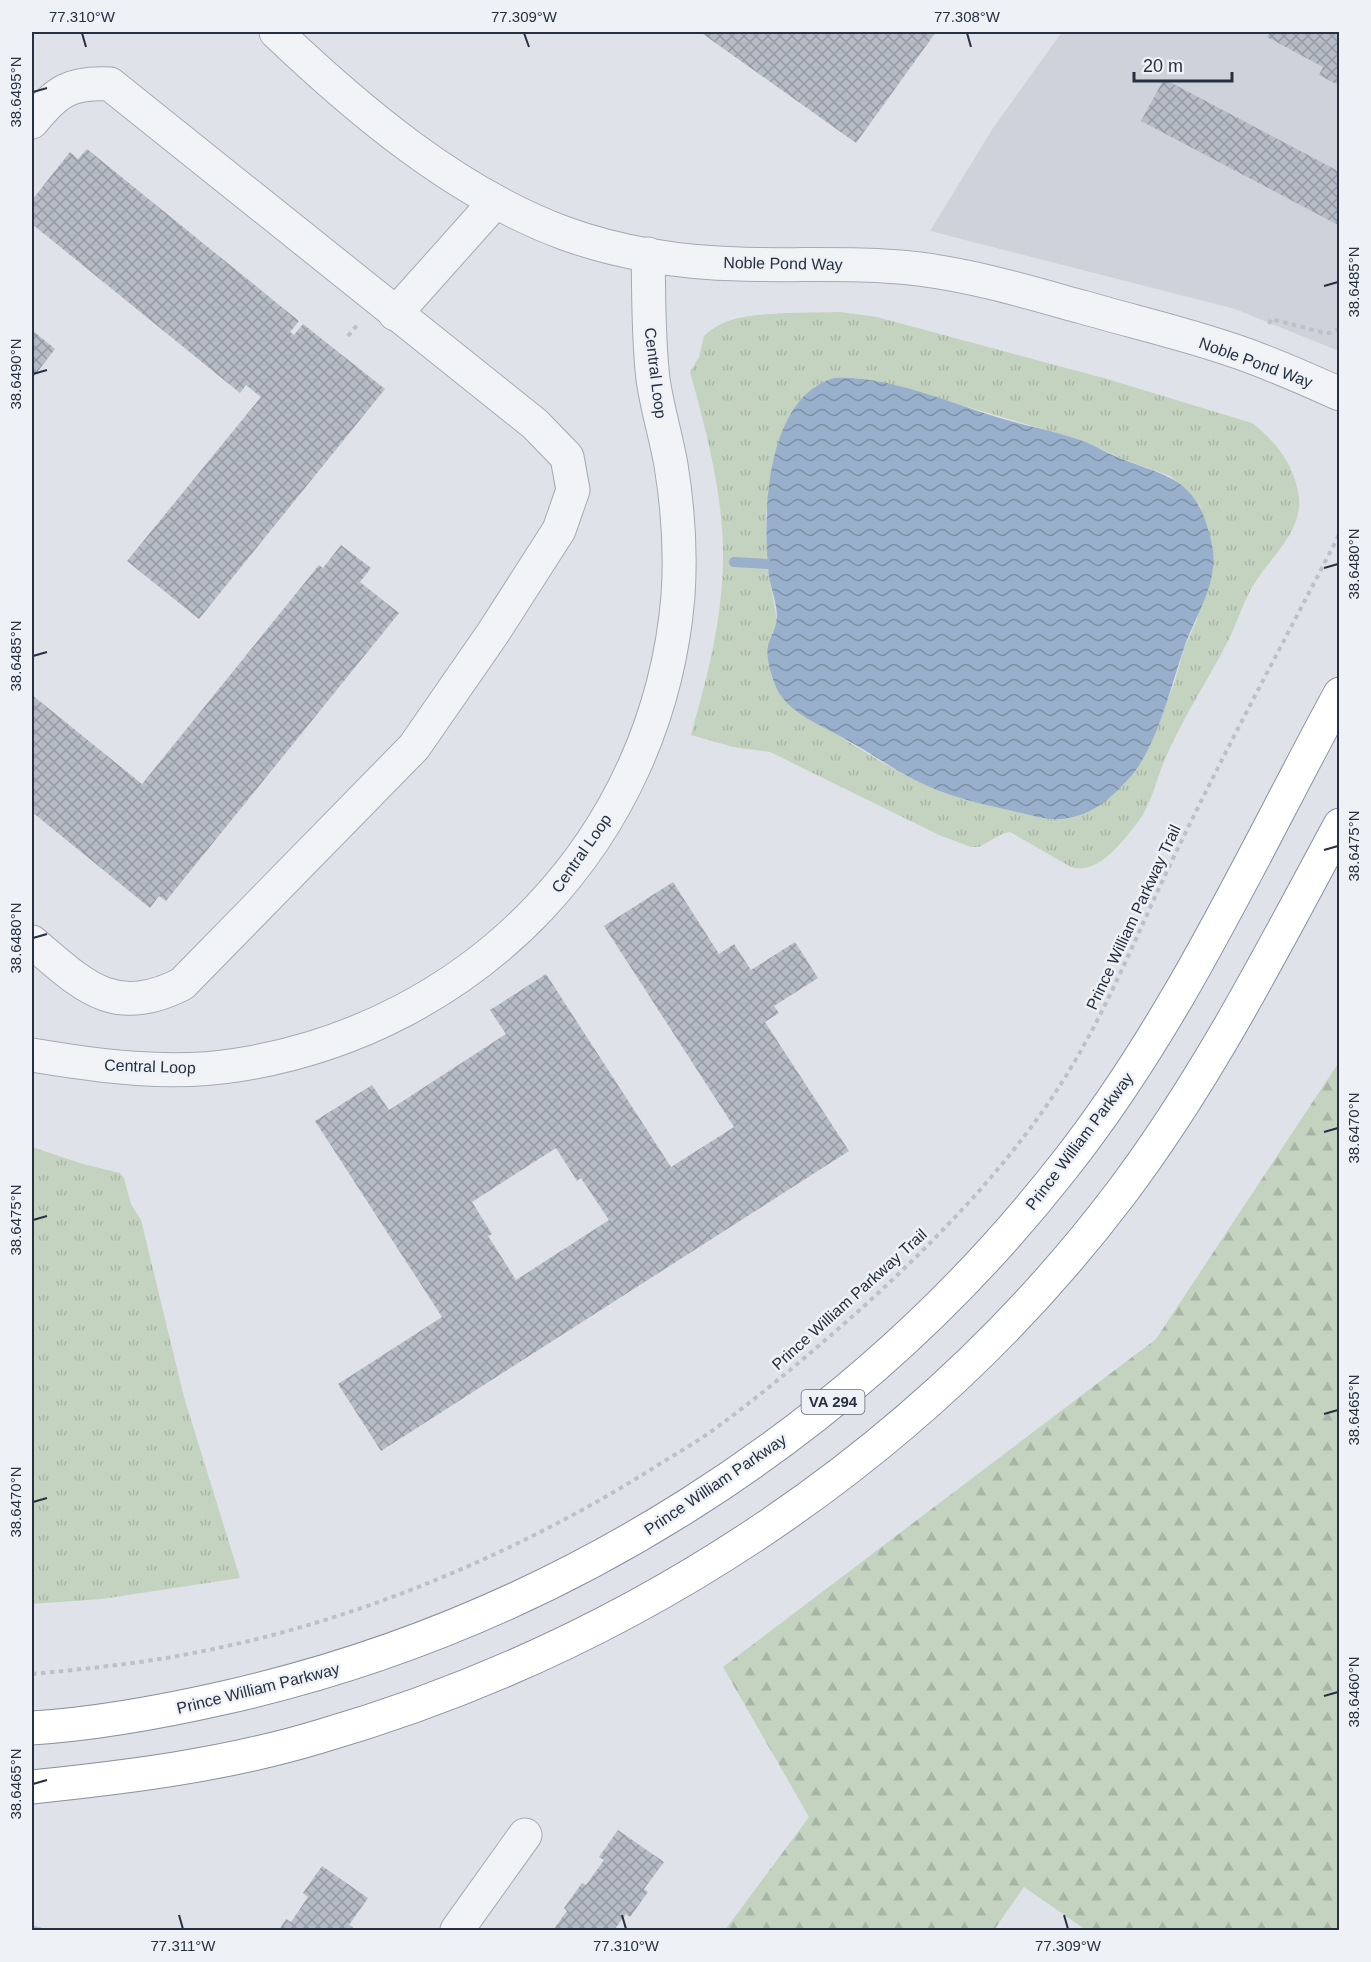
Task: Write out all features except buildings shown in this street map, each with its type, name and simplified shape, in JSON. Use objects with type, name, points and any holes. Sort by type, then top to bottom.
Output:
[{"type":"highway","name":"Prince William Parkway","points":[[32,1728],[168,1711],[275,1687],[385,1653],[493,1611],[576,1572],[675,1514],[770,1450],[843,1394],[933,1314],[1003,1241],[1067,1164],[1140,1058],[1203,954],[1340,694]]},
{"type":"highway","points":[[32,1787],[122,1778],[208,1764],[315,1738],[419,1706],[536,1659],[630,1612],[719,1558],[810,1497],[897,1428],[978,1354],[1068,1258],[1120,1194],[1180,1110],[1234,1021],[1340,825]]},
{"type":"street","name":"Noble Pond Way","points":[[276,32],[405,143],[439,168],[495,201],[563,233],[605,246],[679,260],[738,264],[890,267],[995,282],[1238,352],[1340,394]]},
{"type":"street","points":[[32,122],[61,91],[84,82],[110,84],[535,424],[567,457],[573,490],[559,530],[493,633],[414,747],[182,984],[159,995],[126,1000],[96,992],[32,942]]},
{"type":"street","points":[[395,314],[495,201]]},
{"type":"street","name":"Central Loop","points":[[32,1055],[94,1064],[199,1068],[271,1059],[321,1046],[383,1022],[455,980],[518,931],[571,874],[626,785],[662,690],[673,639],[679,550],[671,463],[651,354],[648,254]]},
{"type":"street","points":[[457,1930],[525,1835]]},
{"type":"path","points":[[1269,324],[1271,319],[1329,333],[1340,329]]},
{"type":"path","name":"Prince William Parkway Trail","points":[[32,1674],[189,1654],[280,1632],[376,1601],[460,1569],[546,1530],[634,1480],[717,1428],[809,1355],[948,1226],[1003,1163],[1049,1102],[1085,1044],[1123,970],[1183,838],[1340,533]]},
{"type":"shaded area","points":[[1062,32],[1339,32],[1339,351],[1235,309],[930,231],[993,128]]},
{"type":"green space","points":[[840,312],[877,317],[1107,379],[1252,423],[1269,438],[1289,465],[1299,498],[1299,510],[1291,532],[1248,595],[1229,639],[1172,743],[1143,815],[1117,847],[1100,862],[1081,868],[1071,867],[1010,832],[979,847],[971,847],[939,835],[770,752],[733,747],[691,735],[717,627],[722,583],[723,537],[708,442],[690,372],[699,357],[704,336],[713,329],[722,323],[743,317]],"holes":[[[834,378],[857,378],[927,395],[1083,441],[1120,458],[1170,476],[1188,491],[1200,506],[1213,551],[1213,568],[1196,622],[1184,648],[1174,684],[1143,758],[1124,785],[1095,808],[1071,817],[1039,817],[964,799],[919,782],[880,761],[796,710],[781,696],[767,647],[777,620],[767,564],[766,515],[770,478],[785,425],[815,386]]]},
{"type":"green space","points":[[1339,1062],[1339,1930],[1086,1930],[1024,1887],[994,1930],[725,1930],[809,1817],[723,1667],[1156,1339]]},
{"type":"green space","points":[[32,1147],[83,1164],[120,1173],[124,1178],[131,1204],[141,1220],[184,1397],[240,1578],[102,1599],[32,1604]]},
{"type":"water","points":[[834,378],[855,378],[899,386],[1007,420],[1074,438],[1163,474],[1184,487],[1193,497],[1201,510],[1212,546],[1213,568],[1208,589],[1184,648],[1150,746],[1133,774],[1102,804],[1084,814],[1050,819],[940,791],[907,776],[808,719],[779,693],[770,669],[767,650],[777,617],[769,574],[767,545],[769,489],[774,460],[782,432],[794,408],[811,390]]},
{"type":"waterway","points":[[734,562],[767,564]]}]
